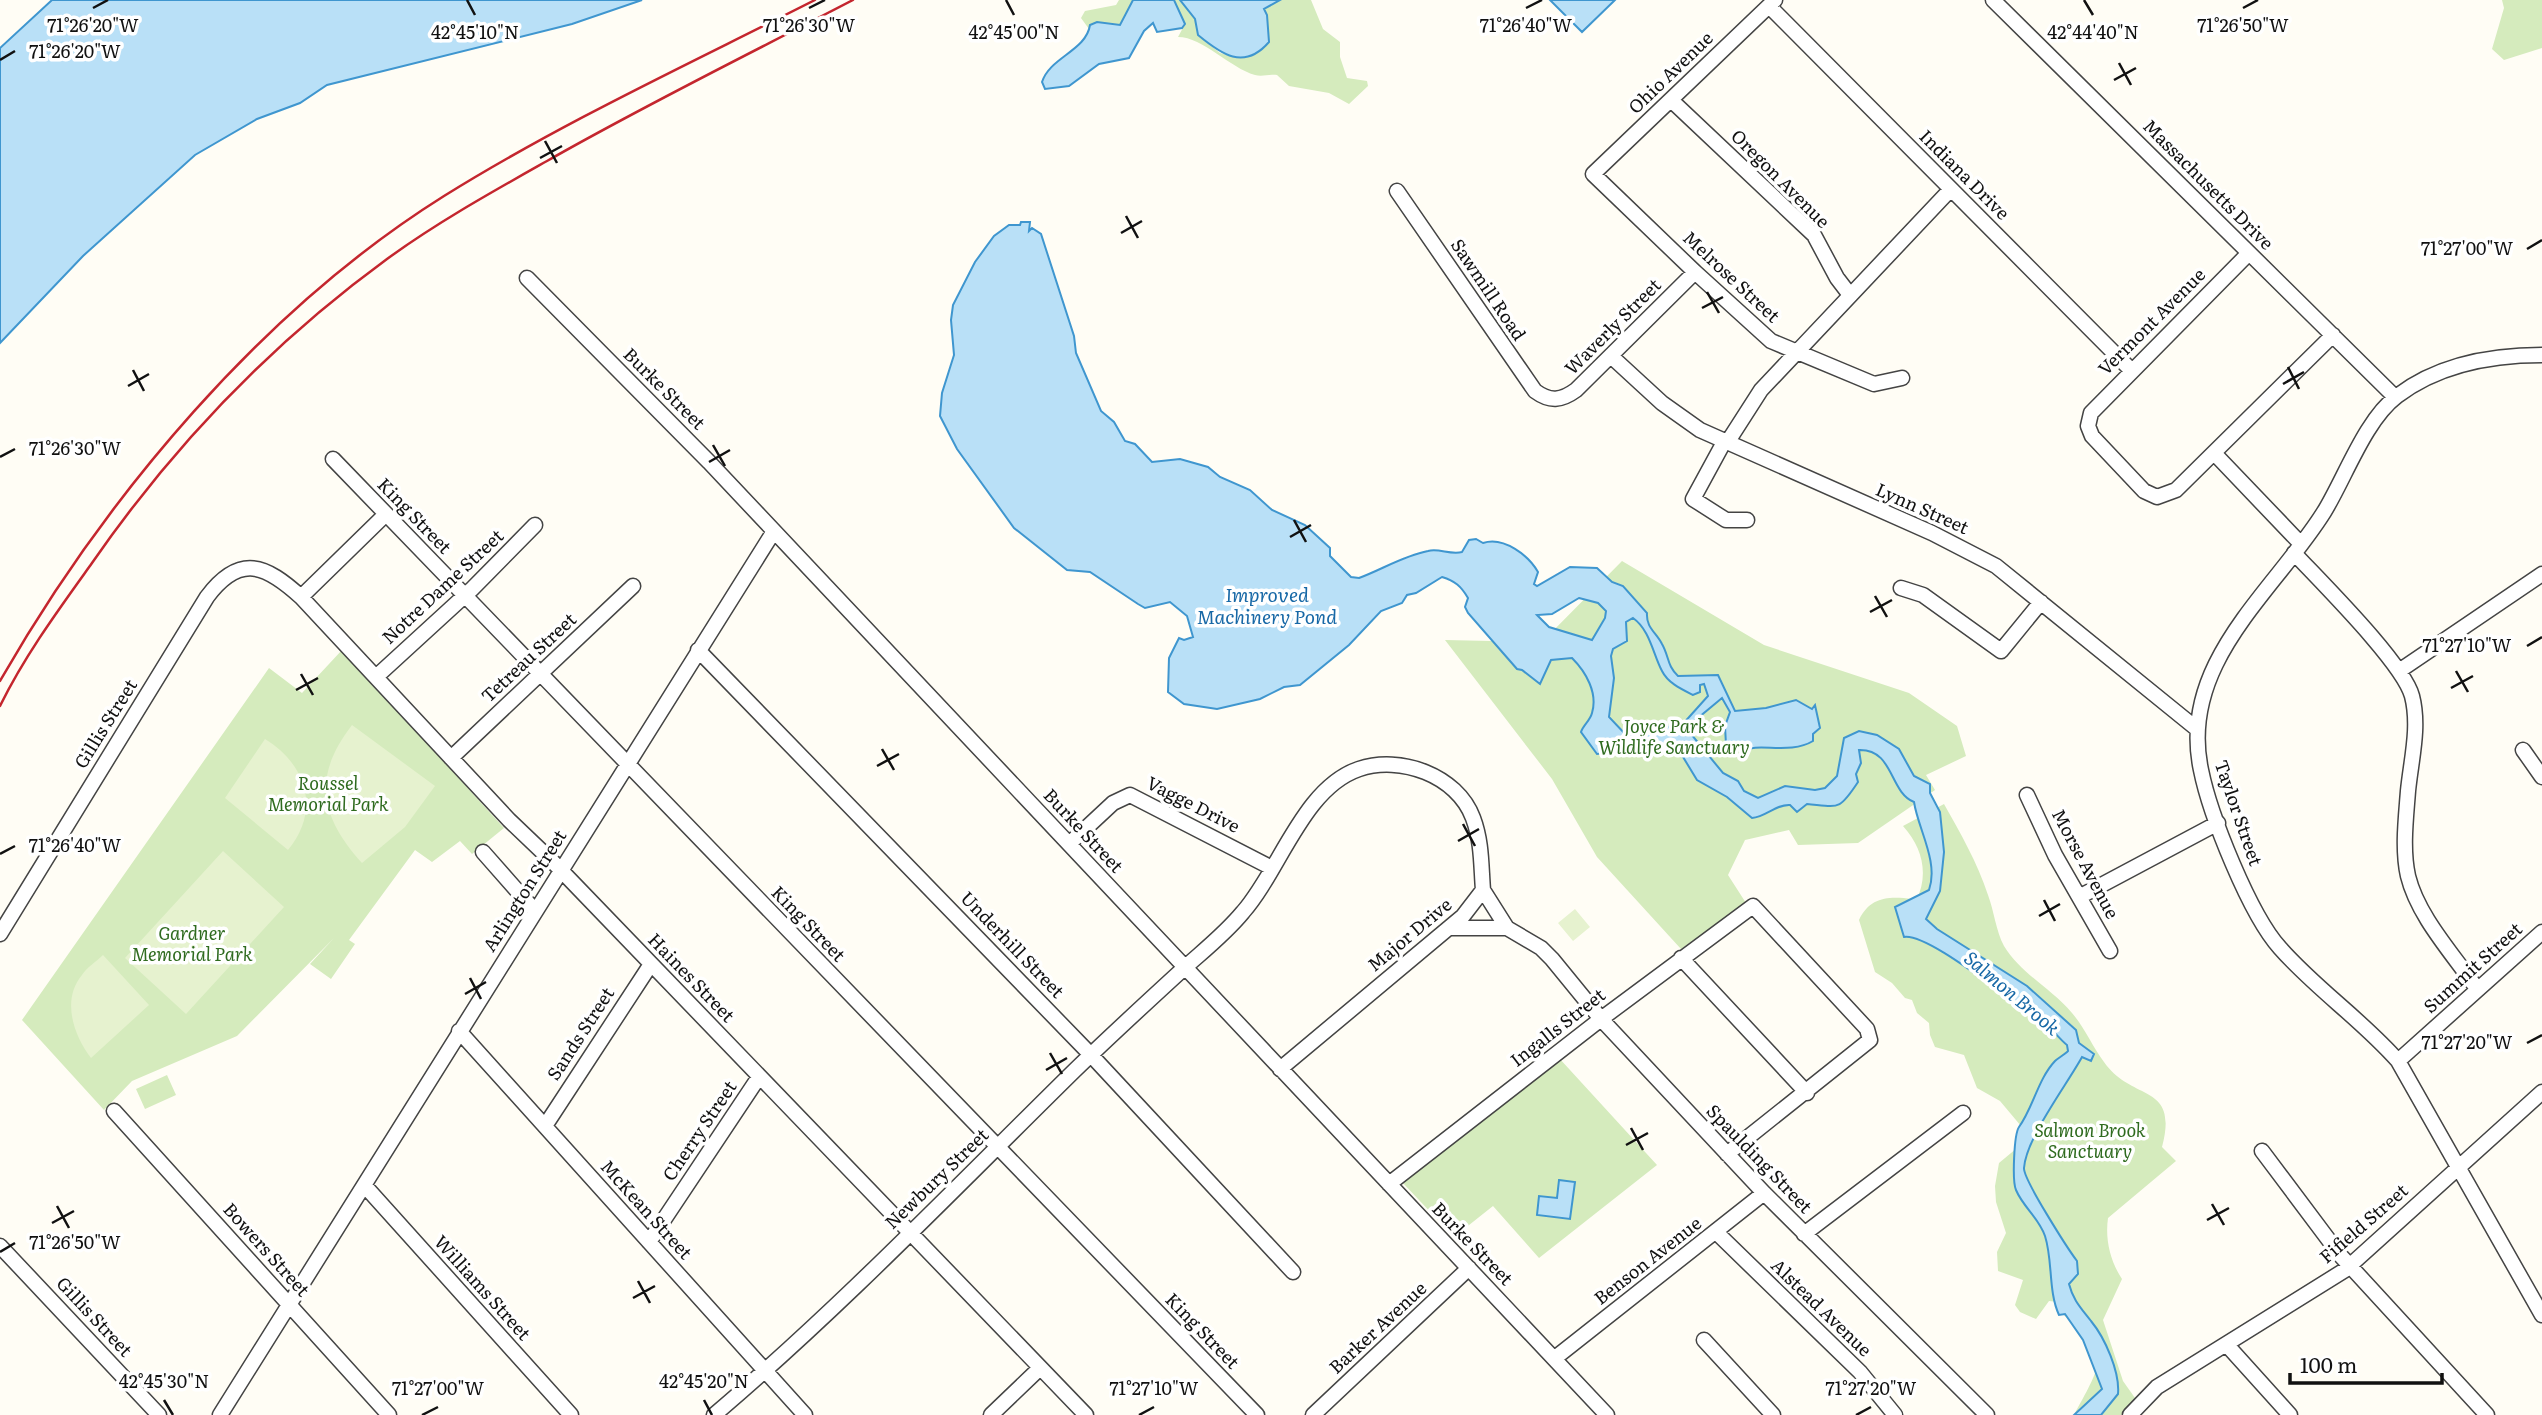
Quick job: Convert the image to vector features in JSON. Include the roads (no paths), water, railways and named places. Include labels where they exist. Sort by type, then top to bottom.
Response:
[{"type":"street","name":"Massachusetts Drive","points":[[1993,0],[2395,397]]},
{"type":"street","name":"Ohio Avenue","points":[[1593,174],[1772,3]]},
{"type":"street","name":"Indiana Drive","points":[[1772,3],[1951,189],[2131,370]]},
{"type":"street","name":"Oregon Avenue","points":[[1671,100],[1814,235],[1837,278],[1850,295]]},
{"type":"street","name":"Melrose Street","points":[[1593,174],[1771,341],[1874,384],[1902,379]]},
{"type":"street","points":[[1747,520],[1726,520],[1693,499],[1725,442],[1761,390],[1951,189]]},
{"type":"street","name":"Sawmill Road","points":[[1397,191],[1535,391],[1554,400]]},
{"type":"street","name":"Vermont Avenue","points":[[2214,453],[2176,490],[2157,497],[2144,491],[2092,436],[2088,422],[2093,408],[2249,253]]},
{"type":"street","name":"Waverly Street","points":[[1554,400],[1566,398],[1576,390],[1695,272]]},
{"type":"street","name":"Burke Street","points":[[527,278],[774,531],[1607,1415]]},
{"type":"street","points":[[2333,335],[2214,453],[2298,548],[2399,671],[2412,695],[2415,731],[2407,817],[2409,877],[2424,910],[2477,989]]},
{"type":"street","name":"Taylor Street","points":[[2542,355],[2502,356],[2467,363],[2445,370],[2395,397],[2373,423],[2334,496],[2298,548],[2255,600],[2222,650],[2204,695],[2197,729],[2201,770],[2218,822],[2253,908],[2269,935],[2292,960],[2368,1028],[2398,1061],[2542,1315]]},
{"type":"street","name":"Lynn Street","points":[[1612,357],[1681,417],[1725,442],[1964,549],[2005,572],[2197,729]]},
{"type":"street","name":"King Street","points":[[332,459],[1256,1415]]},
{"type":"street","points":[[301,597],[386,514]]},
{"type":"street","name":"Notre Dame Street","points":[[377,676],[536,525]]},
{"type":"street","name":"Arlington Street","points":[[220,1415],[774,531]]},
{"type":"street","name":"Gillis Street","points":[[0,934],[207,597],[232,572],[244,568],[268,570]]},
{"type":"street","name":"Haines Street","points":[[268,570],[301,597],[451,758],[1086,1415]]},
{"type":"street","points":[[2399,671],[2542,573]]},
{"type":"street","name":"Tetreau Street","points":[[451,758],[633,586]]},
{"type":"street","points":[[1901,588],[1923,595],[2001,651],[2042,602]]},
{"type":"street","name":"Underhill Street","points":[[698,650],[1091,1055],[1293,1272]]},
{"type":"street","points":[[2523,750],[2542,777]]},
{"type":"street","points":[[1185,967],[1232,925],[1254,898],[1309,812],[1330,786],[1361,768],[1396,764],[1419,770],[1441,780],[1466,804],[1481,846],[1483,890]]},
{"type":"street","name":"Vagge Drive","points":[[1069,844],[1113,803],[1130,795],[1139,797],[1272,868]]},
{"type":"street","name":"Morse Avenue","points":[[2027,795],[2110,951]]},
{"type":"street","points":[[2079,897],[2218,822]]},
{"type":"street","points":[[483,852],[535,911]]},
{"type":"street","name":"Major Drive","points":[[1280,1069],[1449,928],[1471,908],[1483,890]]},
{"type":"street","name":"Spaulding Street","points":[[1483,890],[1507,928],[1541,948],[1601,1019],[1764,1194],[1987,1415]]},
{"type":"street","name":"Ingalls Street","points":[[1389,1184],[1601,1019],[1753,906],[1867,1028],[1870,1040],[1807,1093]]},
{"type":"street","points":[[1449,928],[1507,928]]},
{"type":"street","name":"Summit Street","points":[[2398,1061],[2542,932]]},
{"type":"street","points":[[1681,958],[1807,1093],[1727,1154]]},
{"type":"street","name":"Sands Street","points":[[545,1126],[650,964]]},
{"type":"street","name":"Newbury Street","points":[[714,1415],[765,1371],[1185,967]]},
{"type":"street","name":"McKean Street","points":[[459,1031],[805,1415]]},
{"type":"street","name":"Cherry Street","points":[[649,1242],[760,1077]]},
{"type":"street","name":"Fifield Street","points":[[2130,1415],[2157,1387],[2350,1266],[2457,1166],[2542,1092]]},
{"type":"street","name":"Bowers Street","points":[[114,1111],[389,1415]]},
{"type":"street","points":[[1804,1234],[1963,1113]]},
{"type":"street","points":[[2262,1151],[2350,1266],[2487,1415]]},
{"type":"street","name":"Williams Street","points":[[365,1186],[571,1415]]},
{"type":"street","name":"Benson Avenue","points":[[1555,1358],[1764,1194]]},
{"type":"street","name":"Alstead Avenue","points":[[1716,1232],[1860,1372],[1895,1415]]},
{"type":"street","name":"Gillis Street","points":[[0,1246],[159,1415]]},
{"type":"street","name":"Barker Avenue","points":[[1313,1415],[1469,1268]]},
{"type":"street","points":[[1704,1340],[1773,1415]]},
{"type":"street","points":[[2226,1345],[2290,1415]]},
{"type":"street","points":[[991,1415],[1040,1368]]},
{"type":"water","points":[[52,0],[642,0],[572,24],[327,85],[300,103],[257,119],[195,155],[83,256],[0,343],[0,48]]},
{"type":"water","points":[[1133,0],[1174,0],[1185,24],[1182,28],[1157,32],[1153,23],[1144,31],[1129,58],[1099,64],[1069,86],[1045,89],[1042,82],[1046,73],[1082,41],[1090,25],[1097,22],[1120,25]]},
{"type":"water","points":[[1180,0],[1280,0],[1264,9],[1269,42],[1260,51],[1242,58],[1224,53],[1198,35],[1195,19]]},
{"type":"water","points":[[1550,0],[1615,0],[1582,32]]},
{"type":"water","name":"Improved Machinery Pond","points":[[1021,222],[1030,222],[1029,231],[1032,228],[1041,234],[1074,336],[1076,353],[1101,411],[1114,422],[1125,441],[1135,444],[1152,462],[1180,459],[1208,467],[1220,477],[1250,490],[1272,510],[1305,525],[1330,548],[1330,556],[1351,577],[1359,578],[1419,553],[1436,550],[1462,552],[1469,540],[1476,539],[1483,543],[1499,542],[1522,554],[1538,572],[1534,584],[1537,586],[1570,567],[1597,568],[1612,582],[1623,586],[1647,613],[1650,626],[1678,676],[1718,675],[1735,711],[1766,708],[1796,700],[1812,709],[1815,705],[1820,728],[1813,734],[1813,741],[1794,747],[1744,751],[1741,747],[1726,745],[1725,726],[1730,712],[1722,698],[1686,728],[1723,773],[1738,781],[1744,791],[1758,798],[1785,786],[1815,790],[1825,788],[1837,776],[1844,738],[1859,731],[1877,735],[1899,749],[1914,776],[1930,784],[1930,793],[1940,812],[1944,852],[1940,891],[1926,919],[1937,929],[2027,986],[2076,1030],[2079,1043],[2094,1054],[2091,1061],[2082,1057],[2048,1111],[2026,1156],[2024,1168],[2038,1199],[2077,1261],[2078,1274],[2069,1284],[2071,1290],[2101,1336],[2114,1366],[2118,1394],[2101,1415],[2074,1415],[2102,1389],[2083,1340],[2065,1314],[2059,1315],[2053,1296],[2045,1236],[2019,1196],[2015,1185],[2017,1131],[2044,1076],[2055,1061],[2068,1051],[2067,1045],[2040,1018],[1952,958],[1933,946],[1904,937],[1895,907],[1929,890],[1930,857],[1914,802],[1900,790],[1879,756],[1859,750],[1861,763],[1856,774],[1858,782],[1847,798],[1837,805],[1807,804],[1797,812],[1790,805],[1785,805],[1752,818],[1727,797],[1697,780],[1683,757],[1672,747],[1657,754],[1651,748],[1597,754],[1581,732],[1591,716],[1592,690],[1586,676],[1572,658],[1551,660],[1540,684],[1517,669],[1468,613],[1465,607],[1468,598],[1463,590],[1442,577],[1416,593],[1407,595],[1402,603],[1381,611],[1349,645],[1300,685],[1284,687],[1260,699],[1217,709],[1184,704],[1168,692],[1169,658],[1179,638],[1184,640],[1193,637],[1187,616],[1170,602],[1145,608],[1090,572],[1067,570],[1014,528],[957,449],[940,416],[942,393],[954,355],[951,320],[953,305],[975,262],[994,236],[1009,225],[1020,225]],"holes":[[[1579,598],[1598,603],[1606,611],[1605,618],[1592,640],[1549,627],[1537,615],[1552,614]],[[1633,618],[1643,629],[1668,679],[1693,695],[1700,692],[1700,685],[1704,684],[1708,696],[1682,725],[1641,730],[1627,736],[1609,717],[1614,678],[1611,656],[1613,649],[1627,641],[1626,622]]]},
{"type":"water","points":[[1559,1180],[1575,1182],[1570,1219],[1537,1215],[1539,1196],[1557,1198]]},
{"type":"railway","points":[[0,681],[42,612],[139,476],[251,351],[313,294],[377,242],[489,169],[628,94],[815,0]]},
{"type":"railway","points":[[0,706],[31,650],[156,478],[264,361],[345,291],[426,232],[506,184],[623,119],[853,0]]},
{"type":"park label","name":"Joyce Park & Wildlife Sanctuary","points":[[1674,737]]},
{"type":"park label","name":"Roussel Memorial Park","points":[[328,794]]},
{"type":"park label","name":"Gardner Memorial Park","points":[[192,944]]},
{"type":"park label","name":"Salmon Brook Sanctuary","points":[[2090,1141]]},
{"type":"water label","name":"Salmon Brook","points":[[2012,993]]}]
